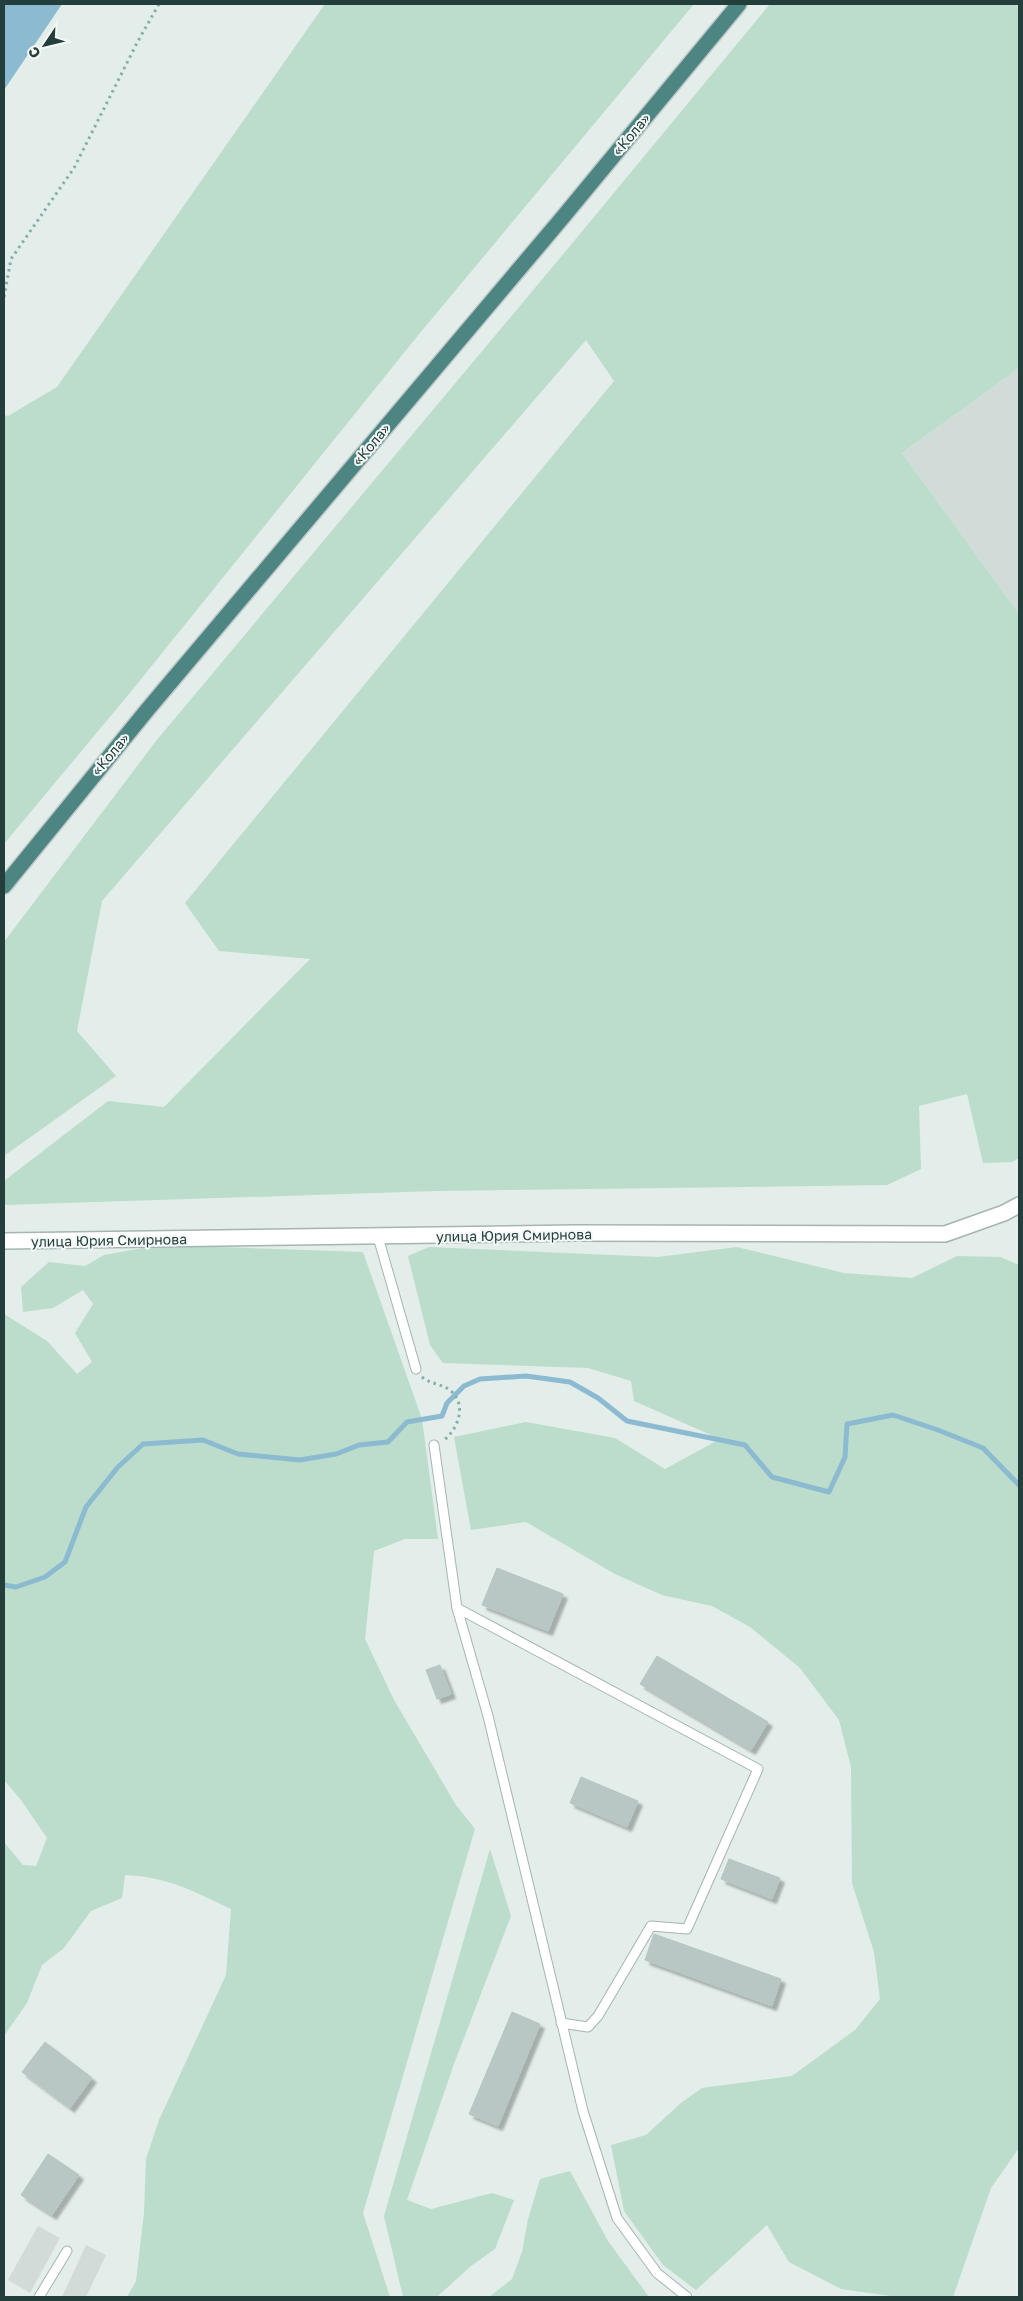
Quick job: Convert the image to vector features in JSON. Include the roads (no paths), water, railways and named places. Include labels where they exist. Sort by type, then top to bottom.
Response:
[{"type":"highway","name":"«Кола»","points":[[4,886],[141,717],[563,217],[739,4]]},
{"type":"street","name":"улица Юрия Смирнова","points":[[4,1241],[575,1233],[945,1234],[1004,1213],[1019,1205]]},
{"type":"lane","points":[[378,1237],[416,1368]]},
{"type":"lane","points":[[434,1445],[457,1608],[488,1716],[583,2111],[617,2218],[657,2274],[687,2297]]},
{"type":"lane","points":[[457,1608],[758,1769],[688,1929],[651,1926],[598,2016],[588,2027],[561,2023]]},
{"type":"lane","points":[[39,2297],[67,2250]]},
{"type":"water","points":[[4,4],[62,4],[4,90]]},
{"type":"waterway","points":[[4,1585],[16,1587],[45,1577],[65,1562],[86,1507],[118,1467],[143,1444],[203,1440],[238,1454],[300,1460],[336,1454],[359,1445],[388,1442],[407,1422],[442,1416],[447,1403],[464,1386],[480,1379],[526,1376],[570,1382],[598,1398],[627,1421],[745,1445],[772,1477],[829,1492],[845,1457],[847,1424],[893,1415],[983,1448],[1019,1485]]}]
